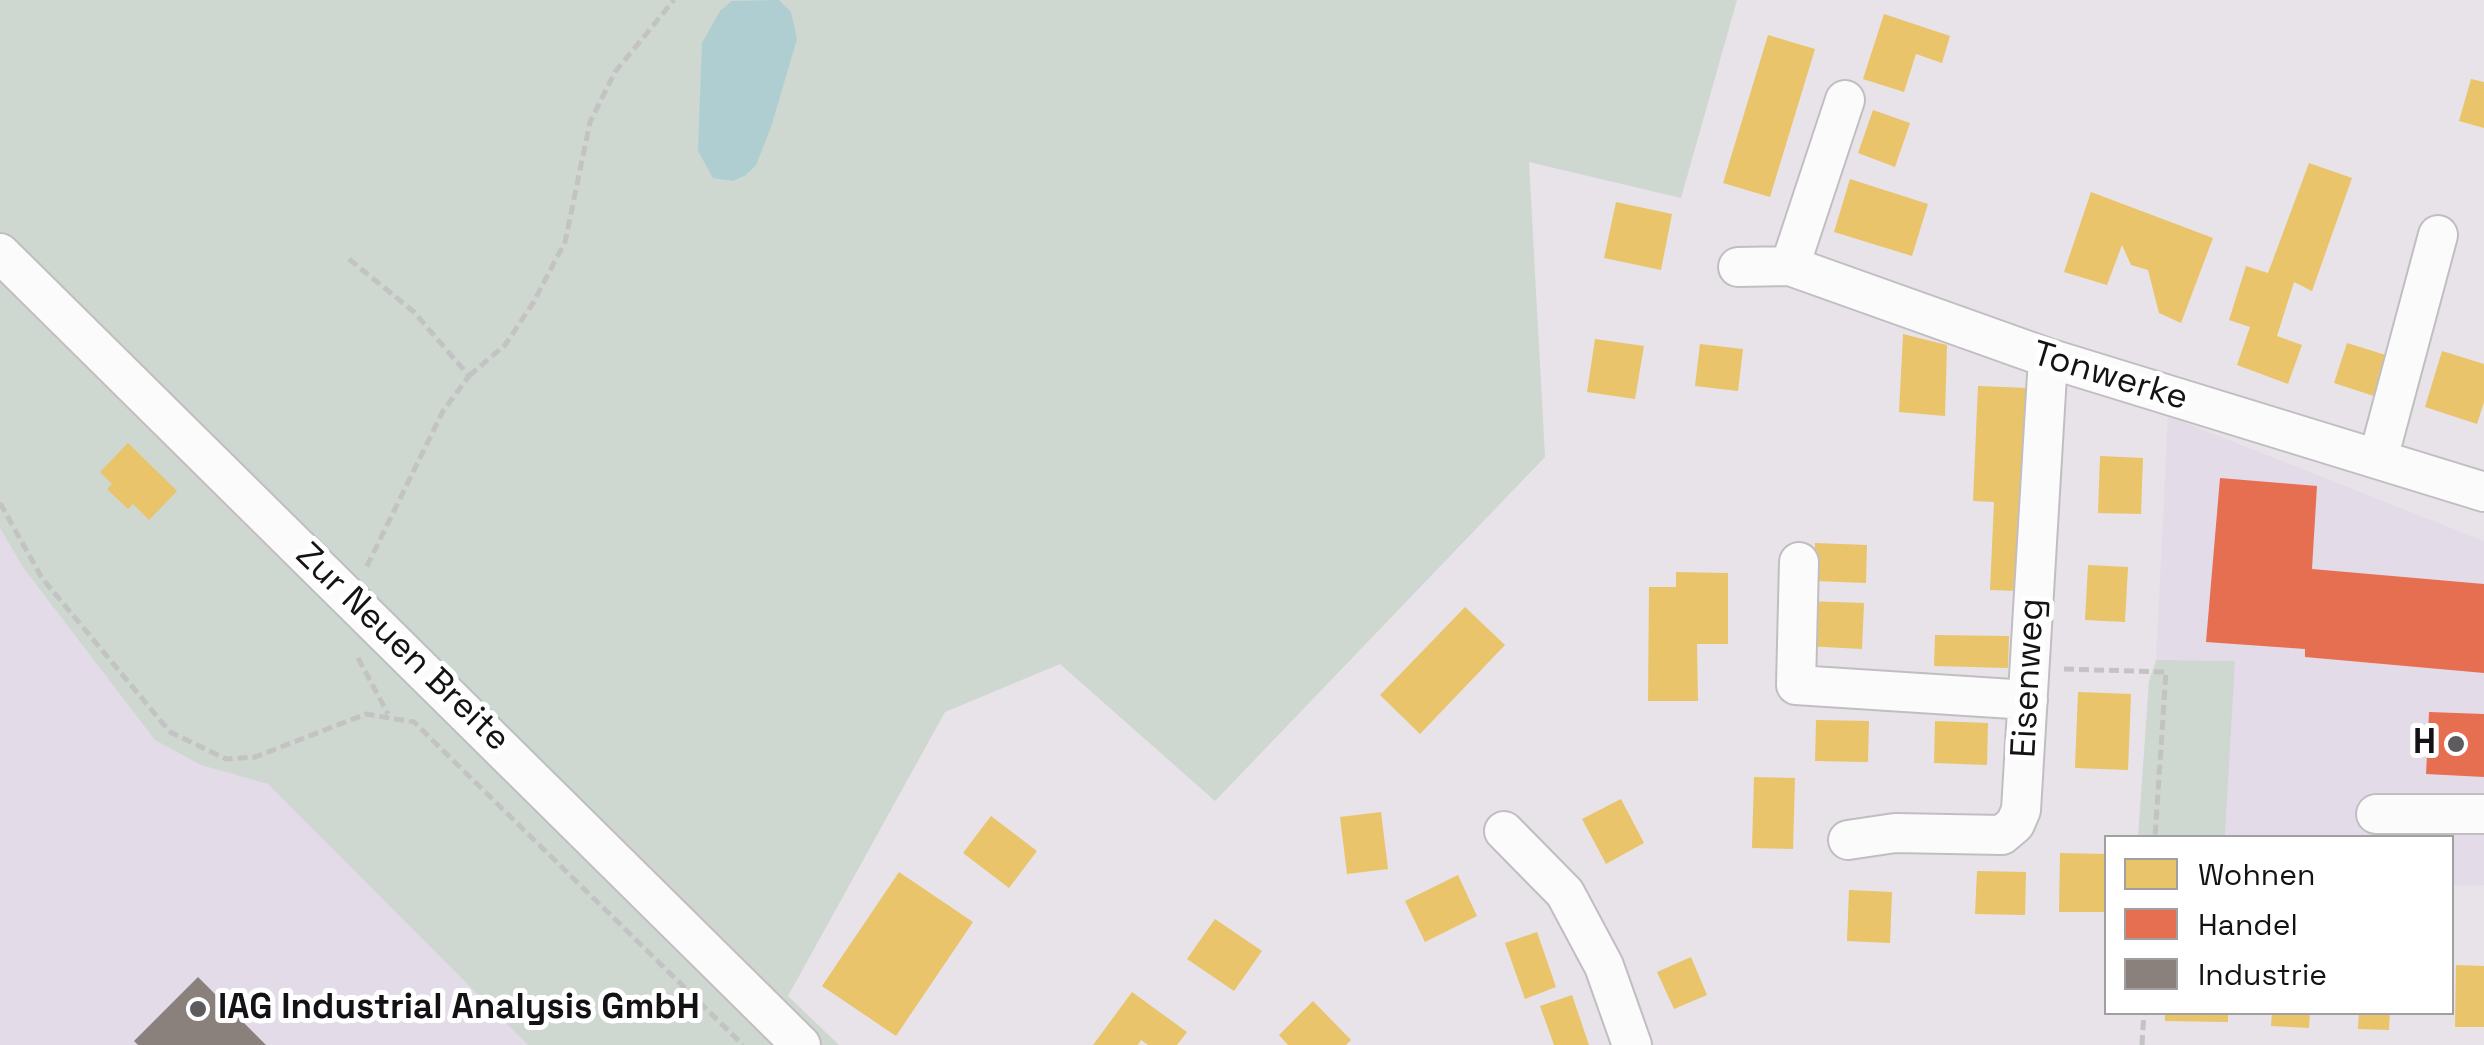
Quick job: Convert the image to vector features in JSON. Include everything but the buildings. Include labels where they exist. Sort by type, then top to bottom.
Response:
[{"type":"street","points":[[1790,266],[1845,100]]},
{"type":"street","points":[[2378,459],[2438,236]]},
{"type":"street","name":"Zur Neuen Breite","points":[[0,253],[801,1045]]},
{"type":"street","name":"Tonwerke","points":[[1738,266],[1790,266],[2048,358],[2484,492]]},
{"type":"street","name":"Eisenweg","points":[[1848,840],[1896,833],[2002,835],[2015,824],[2021,810],[2048,358]]},
{"type":"street","points":[[1799,562],[1796,684],[2029,684]]},
{"type":"street","points":[[2376,814],[2484,814]]},
{"type":"street","points":[[1504,831],[1565,893],[1604,966],[1632,1045]]},
{"type":"path","points":[[351,598],[443,411],[469,376],[505,345],[533,303],[564,242],[590,122],[615,72],[674,0]]},
{"type":"path","points":[[349,259],[414,312],[469,376]]},
{"type":"path","points":[[0,503],[42,578],[170,732],[226,759],[270,752],[366,714],[414,722],[743,1045]]},
{"type":"path","points":[[2029,684],[2166,672],[2155,835]]},
{"type":"path","points":[[2142,1045],[2144,1015]]},
{"type":"shaded area","points":[[0,0],[1737,0],[1681,198],[1529,162],[1545,457],[1215,801],[1060,664],[945,712],[788,996],[839,1045],[528,1045],[268,784],[201,765],[155,740],[22,566],[0,528]]},
{"type":"shaded area","points":[[2168,416],[2484,541],[2484,885],[2454,886],[2454,835],[2225,835],[2235,661],[2156,660]]},
{"type":"shaded area","points":[[0,528],[22,566],[201,765],[268,783],[528,1045],[0,1045]]},
{"type":"shaded area","points":[[2156,660],[2235,661],[2225,835],[2138,835],[2149,681]]},
{"type":"water","points":[[779,0],[791,12],[797,39],[771,127],[756,165],[746,175],[733,181],[713,178],[698,151],[702,43],[720,11],[732,1]]},
{"type":"place","name":"H","points":[[2456,744]]},
{"type":"place","name":"IAG Industrial Analysis GmbH","points":[[198,1009]]}]
